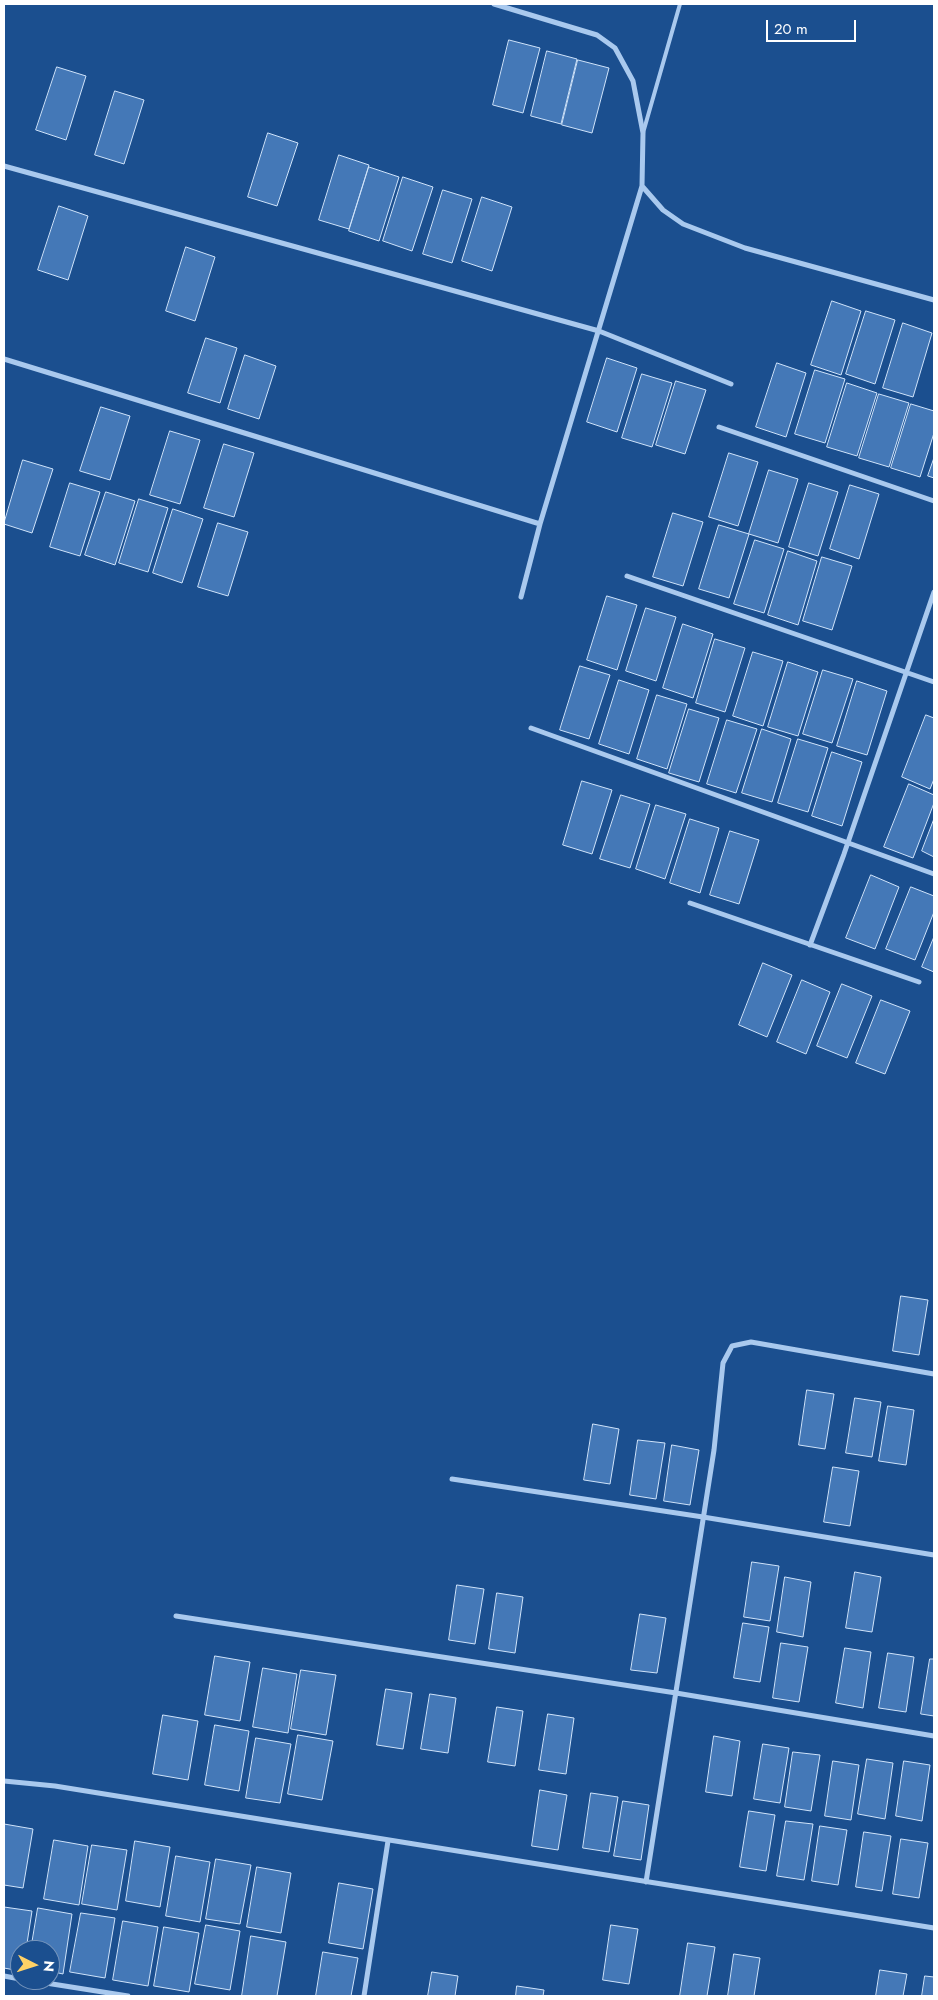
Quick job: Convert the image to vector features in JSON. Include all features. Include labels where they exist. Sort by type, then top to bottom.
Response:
[{"type":"street","points":[[494,4],[597,35],[615,48],[633,81],[644,133],[642,186],[540,524],[521,597]]},
{"type":"street","points":[[4,166],[599,330],[731,384]]},
{"type":"street","points":[[642,186],[663,210],[682,224],[745,248],[934,300]]},
{"type":"street","points":[[4,359],[540,524]]},
{"type":"street","points":[[719,427],[934,501]]},
{"type":"street","points":[[627,576],[934,682]]},
{"type":"street","points":[[810,944],[848,843],[934,592]]},
{"type":"street","points":[[531,728],[934,874]]},
{"type":"street","points":[[690,903],[919,982]]},
{"type":"street","points":[[646,1882],[714,1450],[723,1363],[732,1346],[751,1342],[934,1374]]},
{"type":"street","points":[[452,1478],[934,1555]]},
{"type":"street","points":[[176,1616],[676,1693],[934,1736]]},
{"type":"street","points":[[4,1781],[55,1786],[934,1928]]},
{"type":"street","points":[[364,1996],[388,1841]]},
{"type":"street","points":[[60,1985],[128,1996]]},
{"type":"lane","points":[[644,133],[680,4]]},
{"type":"building","points":[[509,40],[540,48],[523,113],[493,105]]},
{"type":"building","points":[[547,51],[577,59],[561,124],[531,116]]},
{"type":"building","points":[[578,60],[609,68],[592,133],[562,125]]},
{"type":"building","points":[[57,67],[86,76],[66,140],[36,130]]},
{"type":"building","points":[[115,91],[144,100],[124,164],[95,155]]},
{"type":"building","points":[[268,133],[298,143],[277,206],[248,197]]},
{"type":"building","points":[[339,155],[369,165],[349,229],[319,220]]},
{"type":"building","points":[[369,167],[399,177],[379,241],[349,231]]},
{"type":"building","points":[[403,177],[433,187],[412,251],[383,241]]},
{"type":"building","points":[[443,190],[472,199],[452,263],[423,254]]},
{"type":"building","points":[[482,197],[512,207],[492,271],[462,261]]},
{"type":"building","points":[[59,206],[88,216],[68,280],[38,270]]},
{"type":"building","points":[[186,247],[215,257],[195,321],[166,311]]},
{"type":"building","points":[[832,301],[861,311],[841,375],[811,365]]},
{"type":"building","points":[[866,311],[895,320],[875,384],[846,374]]},
{"type":"building","points":[[903,323],[932,333],[913,397],[883,388]]},
{"type":"building","points":[[206,338],[237,348],[220,403],[188,393]]},
{"type":"building","points":[[245,355],[276,366],[259,419],[228,409]]},
{"type":"building","points":[[607,358],[637,368],[617,432],[587,422]]},
{"type":"building","points":[[777,363],[806,373],[786,437],[756,427]]},
{"type":"building","points":[[815,370],[845,379],[825,443],[795,434]]},
{"type":"building","points":[[642,374],[672,383],[652,447],[622,438]]},
{"type":"building","points":[[676,381],[706,390],[685,454],[656,445]]},
{"type":"building","points":[[847,383],[877,393],[857,456],[827,447]]},
{"type":"building","points":[[879,394],[909,403],[889,467],[859,458]]},
{"type":"building","points":[[911,404],[934,411],[934,433],[920,477],[891,468]]},
{"type":"building","points":[[101,407],[130,416],[110,480],[80,471]]},
{"type":"building","points":[[170,431],[200,440],[180,504],[150,495]]},
{"type":"building","points":[[224,444],[254,453],[234,517],[204,508]]},
{"type":"building","points":[[729,453],[758,462],[738,526],[709,517]]},
{"type":"building","points":[[934,458],[934,478],[928,476]]},
{"type":"building","points":[[23,460],[53,469],[32,533],[4,524]]},
{"type":"building","points":[[769,470],[798,479],[778,543],[749,534]]},
{"type":"building","points":[[70,483],[100,492],[80,556],[50,547]]},
{"type":"building","points":[[809,483],[838,492],[818,556],[789,547]]},
{"type":"building","points":[[850,485],[879,494],[859,559],[830,549]]},
{"type":"building","points":[[106,492],[135,501],[115,565],[85,555]]},
{"type":"building","points":[[139,499],[168,508],[148,572],[119,563]]},
{"type":"building","points":[[173,509],[203,519],[182,583],[153,573]]},
{"type":"building","points":[[673,513],[703,522],[683,586],[653,577]]},
{"type":"building","points":[[218,523],[248,532],[228,596],[198,587]]},
{"type":"building","points":[[719,525],[749,534],[729,598],[699,589]]},
{"type":"building","points":[[755,540],[784,549],[764,613],[734,604]]},
{"type":"building","points":[[788,551],[817,561],[798,625],[768,615]]},
{"type":"building","points":[[822,557],[852,566],[832,630],[803,621]]},
{"type":"building","points":[[607,596],[637,605],[617,670],[587,660]]},
{"type":"building","points":[[646,608],[676,617],[656,681],[626,671]]},
{"type":"building","points":[[683,624],[713,634],[693,698],[663,688]]},
{"type":"building","points":[[715,639],[745,648],[725,712],[696,703]]},
{"type":"building","points":[[753,652],[783,661],[763,726],[733,716]]},
{"type":"building","points":[[788,662],[818,672],[798,736],[768,727]]},
{"type":"building","points":[[580,666],[610,675],[589,739],[560,730]]},
{"type":"building","points":[[823,670],[853,679],[832,743],[803,734]]},
{"type":"building","points":[[619,680],[649,690],[629,754],[599,744]]},
{"type":"building","points":[[857,681],[887,691],[867,755],[837,746]]},
{"type":"building","points":[[657,695],[687,704],[667,769],[637,759]]},
{"type":"building","points":[[689,709],[719,718],[699,782],[669,773]]},
{"type":"building","points":[[926,715],[934,718],[934,779],[930,789],[902,777]]},
{"type":"building","points":[[727,720],[757,729],[736,793],[707,784]]},
{"type":"building","points":[[762,729],[791,739],[772,802],[742,793]]},
{"type":"building","points":[[798,739],[828,748],[808,812],[778,803]]},
{"type":"building","points":[[832,752],[862,762],[842,826],[812,816]]},
{"type":"building","points":[[582,781],[612,790],[592,854],[563,845]]},
{"type":"building","points":[[909,784],[934,795],[934,803],[913,858],[884,847]]},
{"type":"building","points":[[621,795],[650,804],[630,868],[600,859]]},
{"type":"building","points":[[656,805],[686,814],[665,879],[636,869]]},
{"type":"building","points":[[690,819],[719,828],[700,893],[670,883]]},
{"type":"building","points":[[934,819],[934,857],[922,851]]},
{"type":"building","points":[[730,831],[759,840],[739,904],[710,895]]},
{"type":"building","points":[[871,875],[899,887],[875,949],[846,938]]},
{"type":"building","points":[[911,887],[934,896],[934,912],[915,960],[886,949]]},
{"type":"building","points":[[934,937],[934,972],[922,967]]},
{"type":"building","points":[[763,963],[792,975],[767,1037],[739,1025]]},
{"type":"building","points":[[802,980],[830,992],[806,1054],[777,1042]]},
{"type":"building","points":[[842,984],[872,996],[847,1058],[817,1046]]},
{"type":"building","points":[[881,1000],[910,1011],[885,1074],[856,1063]]},
{"type":"building","points":[[901,1296],[928,1300],[919,1355],[893,1351]]},
{"type":"building","points":[[807,1390],[834,1394],[825,1449],[799,1445]]},
{"type":"building","points":[[855,1398],[881,1402],[872,1457],[846,1453]]},
{"type":"building","points":[[888,1406],[914,1410],[906,1465],[879,1461]]},
{"type":"building","points":[[593,1424],[619,1429],[610,1484],[584,1480]]},
{"type":"building","points":[[638,1440],[665,1443],[656,1499],[630,1495]]},
{"type":"building","points":[[672,1445],[699,1450],[690,1505],[664,1501]]},
{"type":"building","points":[[833,1467],[859,1471],[850,1526],[824,1522]]},
{"type":"building","points":[[752,1562],[779,1566],[770,1621],[744,1617]]},
{"type":"building","points":[[855,1572],[881,1577],[872,1632],[846,1628]]},
{"type":"building","points":[[785,1577],[811,1582],[803,1637],[777,1632]]},
{"type":"building","points":[[457,1585],[484,1589],[475,1644],[449,1640]]},
{"type":"building","points":[[497,1593],[523,1597],[515,1653],[489,1649]]},
{"type":"building","points":[[640,1614],[666,1618],[657,1673],[631,1670]]},
{"type":"building","points":[[743,1623],[769,1627],[760,1682],[734,1678]]},
{"type":"building","points":[[781,1643],[808,1647],[799,1702],[773,1698]]},
{"type":"building","points":[[845,1648],[871,1652],[863,1708],[836,1703]]},
{"type":"building","points":[[888,1653],[914,1657],[906,1712],[879,1708]]},
{"type":"building","points":[[215,1656],[250,1662],[240,1721],[205,1715]]},
{"type":"building","points":[[930,1659],[934,1659],[934,1716],[921,1714]]},
{"type":"building","points":[[263,1668],[297,1674],[288,1733],[253,1727]]},
{"type":"building","points":[[301,1670],[336,1675],[326,1735],[291,1729]]},
{"type":"building","points":[[386,1689],[412,1693],[403,1749],[377,1745]]},
{"type":"building","points":[[430,1694],[456,1698],[448,1753],[421,1749]]},
{"type":"building","points":[[497,1707],[523,1711],[515,1766],[488,1762]]},
{"type":"building","points":[[548,1714],[574,1718],[566,1774],[539,1770]]},
{"type":"building","points":[[163,1715],[198,1721],[188,1780],[153,1774]]},
{"type":"building","points":[[215,1725],[249,1731],[239,1791],[205,1785]]},
{"type":"building","points":[[298,1735],[333,1741],[322,1800],[288,1794]]},
{"type":"building","points":[[714,1736],[740,1741],[732,1796],[706,1792]]},
{"type":"building","points":[[256,1738],[291,1744],[280,1803],[246,1798]]},
{"type":"building","points":[[763,1744],[789,1748],[780,1803],[754,1799]]},
{"type":"building","points":[[793,1752],[820,1755],[811,1811],[785,1807]]},
{"type":"building","points":[[867,1759],[893,1763],[885,1819],[858,1814]]},
{"type":"building","points":[[833,1761],[859,1765],[851,1820],[825,1816]]},
{"type":"building","points":[[904,1761],[930,1765],[922,1821],[896,1816]]},
{"type":"building","points":[[540,1790],[567,1795],[558,1850],[532,1846]]},
{"type":"building","points":[[591,1793],[618,1797],[609,1852],[583,1848]]},
{"type":"building","points":[[623,1801],[649,1805],[641,1860],[614,1856]]},
{"type":"building","points":[[749,1811],[775,1815],[766,1871],[740,1867]]},
{"type":"building","points":[[786,1821],[813,1824],[804,1880],[777,1876]]},
{"type":"building","points":[[4,1824],[33,1829],[23,1888],[4,1885]]},
{"type":"building","points":[[820,1826],[847,1830],[838,1885],[812,1881]]},
{"type":"building","points":[[864,1832],[891,1836],[882,1891],[856,1887]]},
{"type":"building","points":[[901,1839],[928,1843],[919,1898],[893,1894]]},
{"type":"building","points":[[54,1840],[88,1846],[79,1905],[44,1899]]},
{"type":"building","points":[[135,1841],[170,1847],[160,1907],[126,1901]]},
{"type":"building","points":[[92,1845],[127,1850],[117,1910],[82,1904]]},
{"type":"building","points":[[176,1856],[210,1862],[200,1922],[166,1916]]},
{"type":"building","points":[[216,1859],[251,1865],[240,1924],[206,1919]]},
{"type":"building","points":[[257,1867],[291,1873],[281,1933],[247,1927]]},
{"type":"building","points":[[339,1883],[373,1889],[363,1949],[329,1943]]},
{"type":"building","points":[[4,1907],[32,1911],[28,1940],[10,1940],[10,1969],[4,1968]]},
{"type":"building","points":[[38,1908],[72,1914],[63,1974],[60,1973],[60,1940],[33,1940]]},
{"type":"building","points":[[81,1913],[115,1918],[105,1978],[70,1972]]},
{"type":"building","points":[[123,1921],[158,1927],[148,1986],[113,1980]]},
{"type":"building","points":[[206,1925],[240,1931],[230,1990],[195,1984]]},
{"type":"building","points":[[611,1925],[638,1929],[629,1984],[603,1980]]},
{"type":"building","points":[[164,1927],[199,1933],[189,1992],[154,1986]]},
{"type":"building","points":[[251,1936],[286,1942],[277,1996],[242,1996]]},
{"type":"building","points":[[688,1943],[715,1947],[707,1996],[680,1996]]},
{"type":"building","points":[[323,1952],[358,1958],[351,1996],[316,1996]]},
{"type":"building","points":[[734,1954],[760,1958],[754,1996],[728,1996]]},
{"type":"building","points":[[880,1970],[907,1974],[903,1996],[876,1996]]},
{"type":"building","points":[[432,1972],[458,1976],[455,1996],[428,1996]]},
{"type":"building","points":[[925,1976],[934,1977],[934,1996],[922,1996]]},
{"type":"building","points":[[517,1986],[544,1990],[543,1996],[516,1996]]}]
